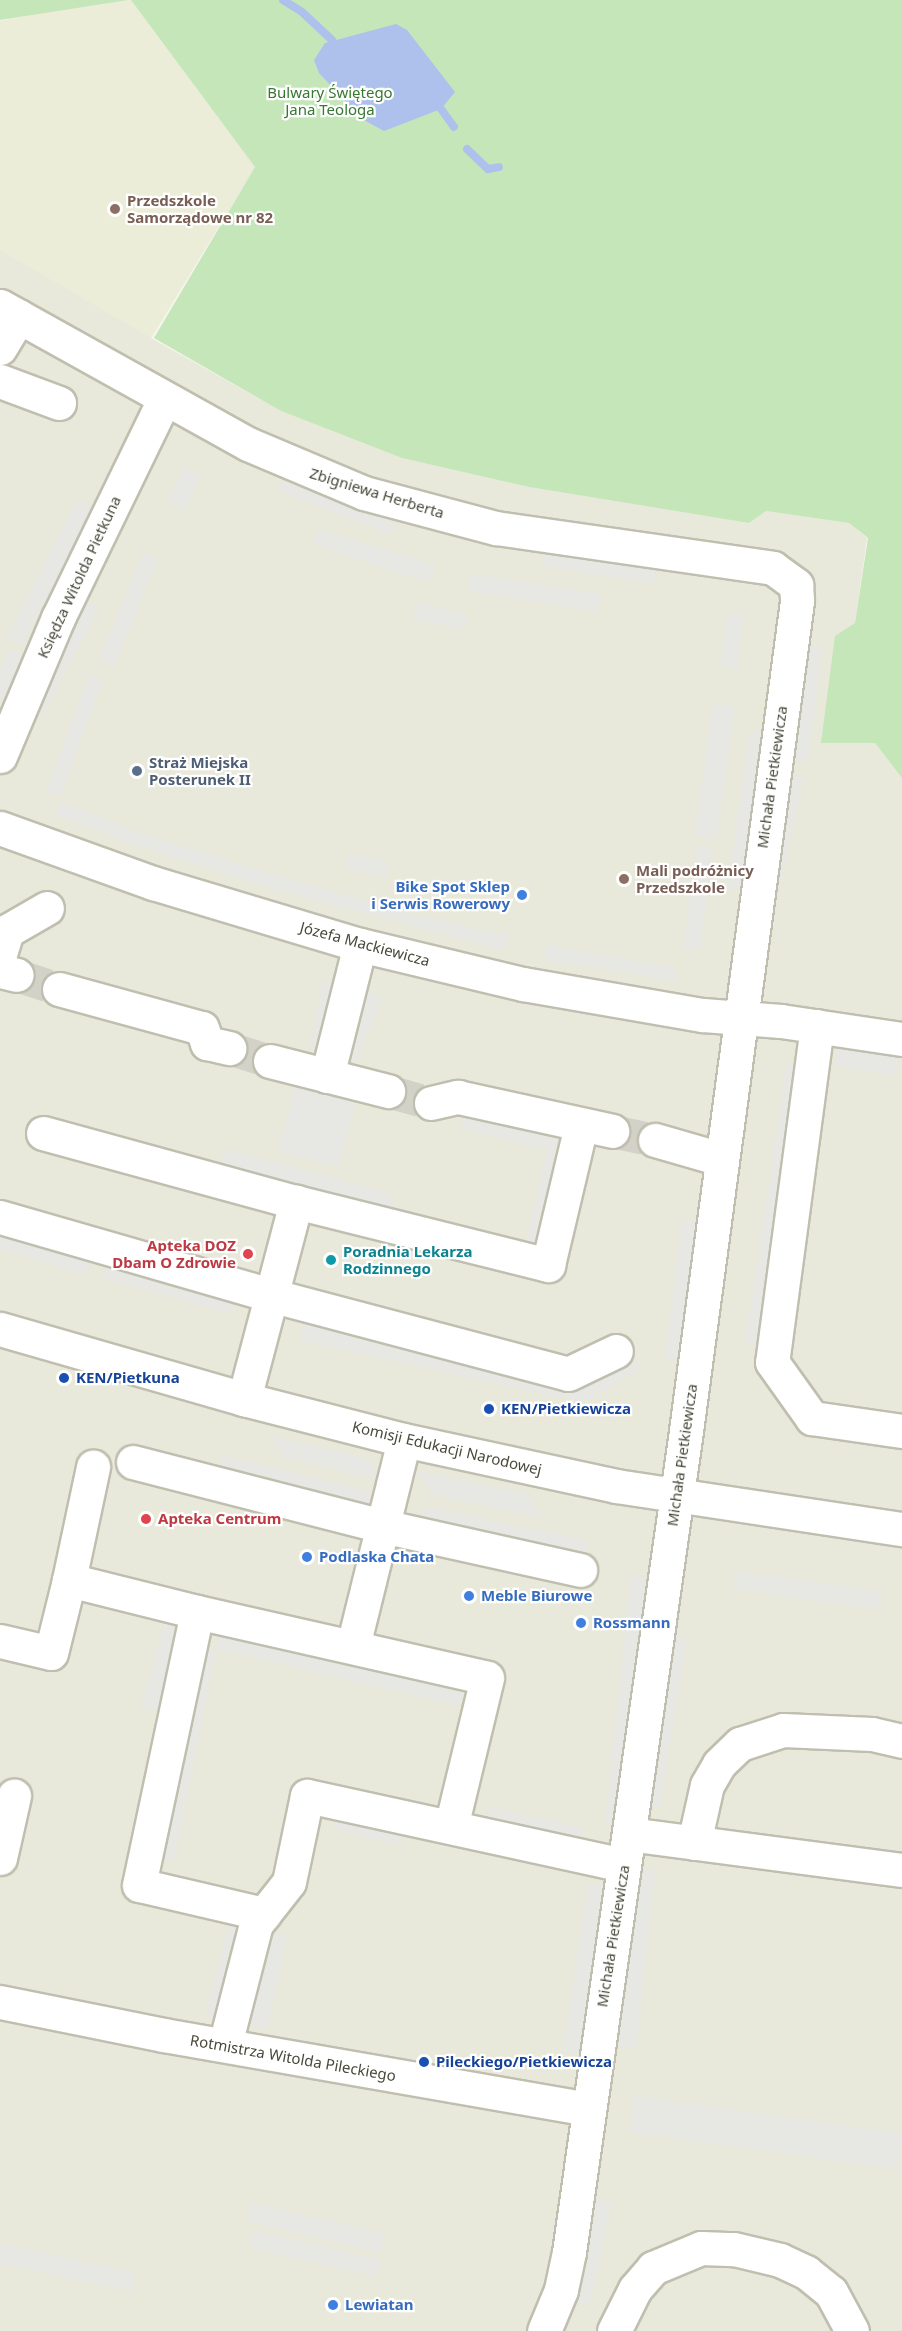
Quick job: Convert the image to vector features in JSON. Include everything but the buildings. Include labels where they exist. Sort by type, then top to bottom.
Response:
[{"type":"street","points":[[0,348],[10,311]]},
{"type":"street","name":"Zbigniewa Herberta","points":[[10,311],[164,400],[294,467],[411,507],[496,528],[773,568],[790,576]]},
{"type":"street","points":[[0,381],[59,403]]},
{"type":"street","name":"Księdza Witolda Pietkuna","points":[[0,756],[58,618],[164,400]]},
{"type":"street","name":"Michała Pietkiewicza","points":[[552,2328],[569,2252],[587,2109],[677,1495],[797,601],[796,585],[790,576]]},
{"type":"street","name":"Józefa Mackiewicza","points":[[0,828],[153,883],[360,945],[523,984],[740,1019],[817,1026],[902,1039]]},
{"type":"street","points":[[6,967],[7,932],[47,908]]},
{"type":"street","points":[[327,1076],[360,945]]},
{"type":"street","points":[[58,989],[202,1028],[207,1043],[229,1048]]},
{"type":"street","points":[[817,1026],[772,1362],[812,1418],[902,1431]]},
{"type":"street","points":[[270,1061],[388,1091]]},
{"type":"street","points":[[43,1133],[296,1202],[548,1265],[596,1128],[458,1097],[431,1103]]},
{"type":"street","points":[[655,1140],[721,1159]]},
{"type":"street","points":[[244,1400],[296,1202]]},
{"type":"street","points":[[0,1217],[270,1295],[568,1374],[616,1351]]},
{"type":"street","name":"Komisji Edukacji Narodowej","points":[[0,1329],[244,1400],[404,1440],[677,1495],[902,1529]]},
{"type":"street","points":[[352,1646],[404,1440]]},
{"type":"street","points":[[133,1462],[382,1526],[580,1570]]},
{"type":"street","points":[[0,1641],[51,1653],[93,1467]]},
{"type":"street","points":[[69,1580],[197,1612],[487,1678],[451,1827]]},
{"type":"street","points":[[197,1612],[139,1885],[264,1914]]},
{"type":"street","points":[[694,1843],[707,1785],[719,1764],[740,1744],[783,1730],[872,1734],[902,1741]]},
{"type":"street","points":[[0,1858],[14,1796]]},
{"type":"street","points":[[229,2029],[256,1924],[289,1882],[307,1796],[451,1827],[626,1850],[694,1843],[902,1870]]},
{"type":"street","name":"Rotmistrza Witolda Pileckiego","points":[[0,2002],[186,2039],[587,2109]]},
{"type":"street","points":[[614,2331],[635,2289],[653,2268],[701,2248],[734,2249],[780,2260],[806,2272],[831,2292],[852,2331]]},
{"type":"shaded area","points":[[115,0],[131,0],[255,167],[151,338],[281,411],[402,458],[529,487],[749,523],[766,511],[849,523],[867,538],[855,623],[822,743],[875,743],[902,778],[902,2331],[0,2331],[0,21]]},
{"type":"shaded area","name":"Przedszkole Samorządowe nr 82","points":[[115,0],[131,0],[254,167],[151,338],[0,250],[0,21]]},
{"type":"shaded area","points":[[184,467],[201,475],[184,511],[167,503]]},
{"type":"shaded area","points":[[284,475],[398,519],[392,535],[278,491]]},
{"type":"shaded area","points":[[77,499],[93,507],[22,646],[6,638]]},
{"type":"shaded area","points":[[318,529],[435,565],[431,581],[391,571],[312,543]]},
{"type":"shaded area","points":[[545,549],[657,567],[654,583],[542,566]]},
{"type":"shaded area","points":[[143,552],[158,558],[114,666],[100,660]]},
{"type":"shaded area","points":[[470,574],[601,595],[599,612],[467,591]]},
{"type":"shaded area","points":[[83,598],[100,607],[40,720],[23,711]]},
{"type":"shaded area","points":[[416,603],[468,615],[464,631],[412,619]]},
{"type":"shaded area","points":[[727,613],[744,615],[737,669],[720,667]]},
{"type":"shaded area","points":[[810,643],[822,646],[808,763],[792,761]]},
{"type":"shaded area","points":[[9,648],[26,657],[5,703],[0,701],[0,672]]},
{"type":"shaded area","points":[[89,674],[103,679],[61,796],[47,791]]},
{"type":"shaded area","points":[[713,704],[735,707],[716,840],[694,837]]},
{"type":"shaded area","points":[[750,731],[765,733],[743,891],[728,888]]},
{"type":"shaded area","points":[[790,773],[804,776],[778,896],[764,893]]},
{"type":"shaded area","points":[[61,802],[143,834],[281,877],[423,917],[509,935],[505,950],[277,890],[137,845],[55,814]]},
{"type":"shaded area","points":[[696,845],[713,847],[700,950],[683,948]]},
{"type":"shaded area","points":[[350,852],[389,862],[385,877],[346,868]]},
{"type":"shaded area","points":[[546,945],[676,968],[675,980],[545,960]]},
{"type":"shaded area","points":[[323,981],[344,985],[331,1051],[310,1047]]},
{"type":"shaded area","points":[[365,990],[383,998],[354,1063],[336,1055]]},
{"type":"shaded area","points":[[840,1029],[902,1039],[896,1075],[834,1066]]},
{"type":"shaded area","points":[[787,1063],[811,1066],[774,1350],[745,1344]]},
{"type":"shaded area","points":[[297,1082],[357,1098],[338,1168],[278,1152]]},
{"type":"shaded area","points":[[466,1108],[569,1133],[542,1247],[525,1243],[547,1150],[461,1129]]},
{"type":"shaded area","points":[[225,1148],[390,1194],[397,1216],[218,1168]]},
{"type":"shaded area","points":[[682,1219],[713,1223],[695,1364],[665,1360]]},
{"type":"shaded area","points":[[0,1228],[93,1256],[87,1275],[0,1249]]},
{"type":"shaded area","points":[[107,1259],[236,1296],[231,1314],[102,1277]]},
{"type":"shaded area","points":[[305,1320],[574,1381],[630,1348],[641,1368],[585,1403],[300,1340]]},
{"type":"shaded area","points":[[269,1435],[370,1460],[378,1479],[284,1456]]},
{"type":"shaded area","points":[[222,1455],[371,1492],[367,1509],[218,1471]]},
{"type":"shaded area","points":[[418,1471],[527,1494],[543,1518],[431,1494]]},
{"type":"shaded area","points":[[423,1506],[588,1541],[585,1559],[419,1524]]},
{"type":"shaded area","points":[[735,1571],[883,1592],[880,1610],[732,1589]]},
{"type":"shaded area","points":[[631,1575],[650,1577],[624,1827],[605,1825]]},
{"type":"shaded area","points":[[165,1617],[184,1622],[160,1712],[141,1707]]},
{"type":"shaded area","points":[[221,1629],[465,1686],[460,1706],[216,1649]]},
{"type":"shaded area","points":[[669,1635],[687,1638],[660,1808],[642,1805]]},
{"type":"shaded area","points":[[199,1646],[216,1649],[174,1861],[156,1857]]},
{"type":"shaded area","points":[[491,1808],[583,1828],[579,1846],[487,1827]]},
{"type":"shaded area","points":[[338,1813],[405,1830],[401,1846],[334,1829]]},
{"type":"shaded area","points":[[637,1868],[655,1870],[636,2049],[618,2047]]},
{"type":"shaded area","points":[[589,1883],[608,1886],[581,2055],[562,2052]]},
{"type":"shaded area","points":[[229,1922],[245,1926],[221,2020],[206,2016]]},
{"type":"shaded area","points":[[271,1932],[288,1936],[266,2029],[249,2026]]},
{"type":"shaded area","points":[[634,2096],[902,2134],[897,2169],[629,2132]]},
{"type":"shaded area","points":[[595,2199],[612,2202],[589,2306],[572,2302],[583,2271]]},
{"type":"shaded area","points":[[251,2203],[384,2234],[380,2252],[247,2222]]},
{"type":"shaded area","points":[[254,2231],[381,2260],[377,2277],[250,2248]]},
{"type":"shaded area","points":[[0,2244],[135,2273],[131,2291],[0,2263]]},
{"type":"green space","points":[[0,0],[128,0],[0,20]]},
{"type":"green space","name":"Bulwary Świętego Jana Teologa","points":[[131,0],[902,0],[902,778],[875,743],[821,743],[835,636],[855,623],[868,538],[849,523],[766,511],[749,523],[529,487],[402,458],[281,411],[154,338],[255,167]]},
{"type":"water","points":[[396,24],[407,30],[455,92],[441,109],[384,131],[362,119],[319,73],[314,60],[325,43]]},
{"type":"waterway","points":[[283,0],[302,12],[332,40]]},
{"type":"waterway","points":[[441,109],[454,127]]},
{"type":"waterway","points":[[467,149],[488,169],[499,167]]},
{"type":"tunnel","points":[[17,975],[59,989]]},
{"type":"tunnel","points":[[229,1048],[270,1061]]},
{"type":"tunnel","points":[[388,1091],[431,1103]]},
{"type":"tunnel","points":[[612,1131],[655,1140]]},
{"type":"place","name":"Przedszkole Samorządowe nr 82","points":[[115,209]]},
{"type":"place","name":"Straż Miejska Posterunek II","points":[[137,771]]},
{"type":"place","name":"Mali podróżnicy Przedszkole","points":[[624,879]]},
{"type":"place","name":"Bike Spot Sklep i Serwis Rowerowy","points":[[522,895]]},
{"type":"place","name":"Apteka DOZ Dbam O Zdrowie","points":[[248,1254]]},
{"type":"place","name":"Poradnia Lekarza Rodzinnego","points":[[331,1260]]},
{"type":"place","name":"KEN/Pietkuna","points":[[64,1378]]},
{"type":"place","name":"KEN/Pietkiewicza","points":[[489,1409]]},
{"type":"place","name":"Apteka Centrum","points":[[146,1519]]},
{"type":"place","name":"Podlaska Chata","points":[[307,1557]]},
{"type":"place","name":"Meble Biurowe","points":[[469,1596]]},
{"type":"place","name":"Rossmann","points":[[581,1623]]},
{"type":"place","name":"Pileckiego/Pietkiewicza","points":[[424,2062]]},
{"type":"place","name":"Lewiatan","points":[[333,2305]]}]
